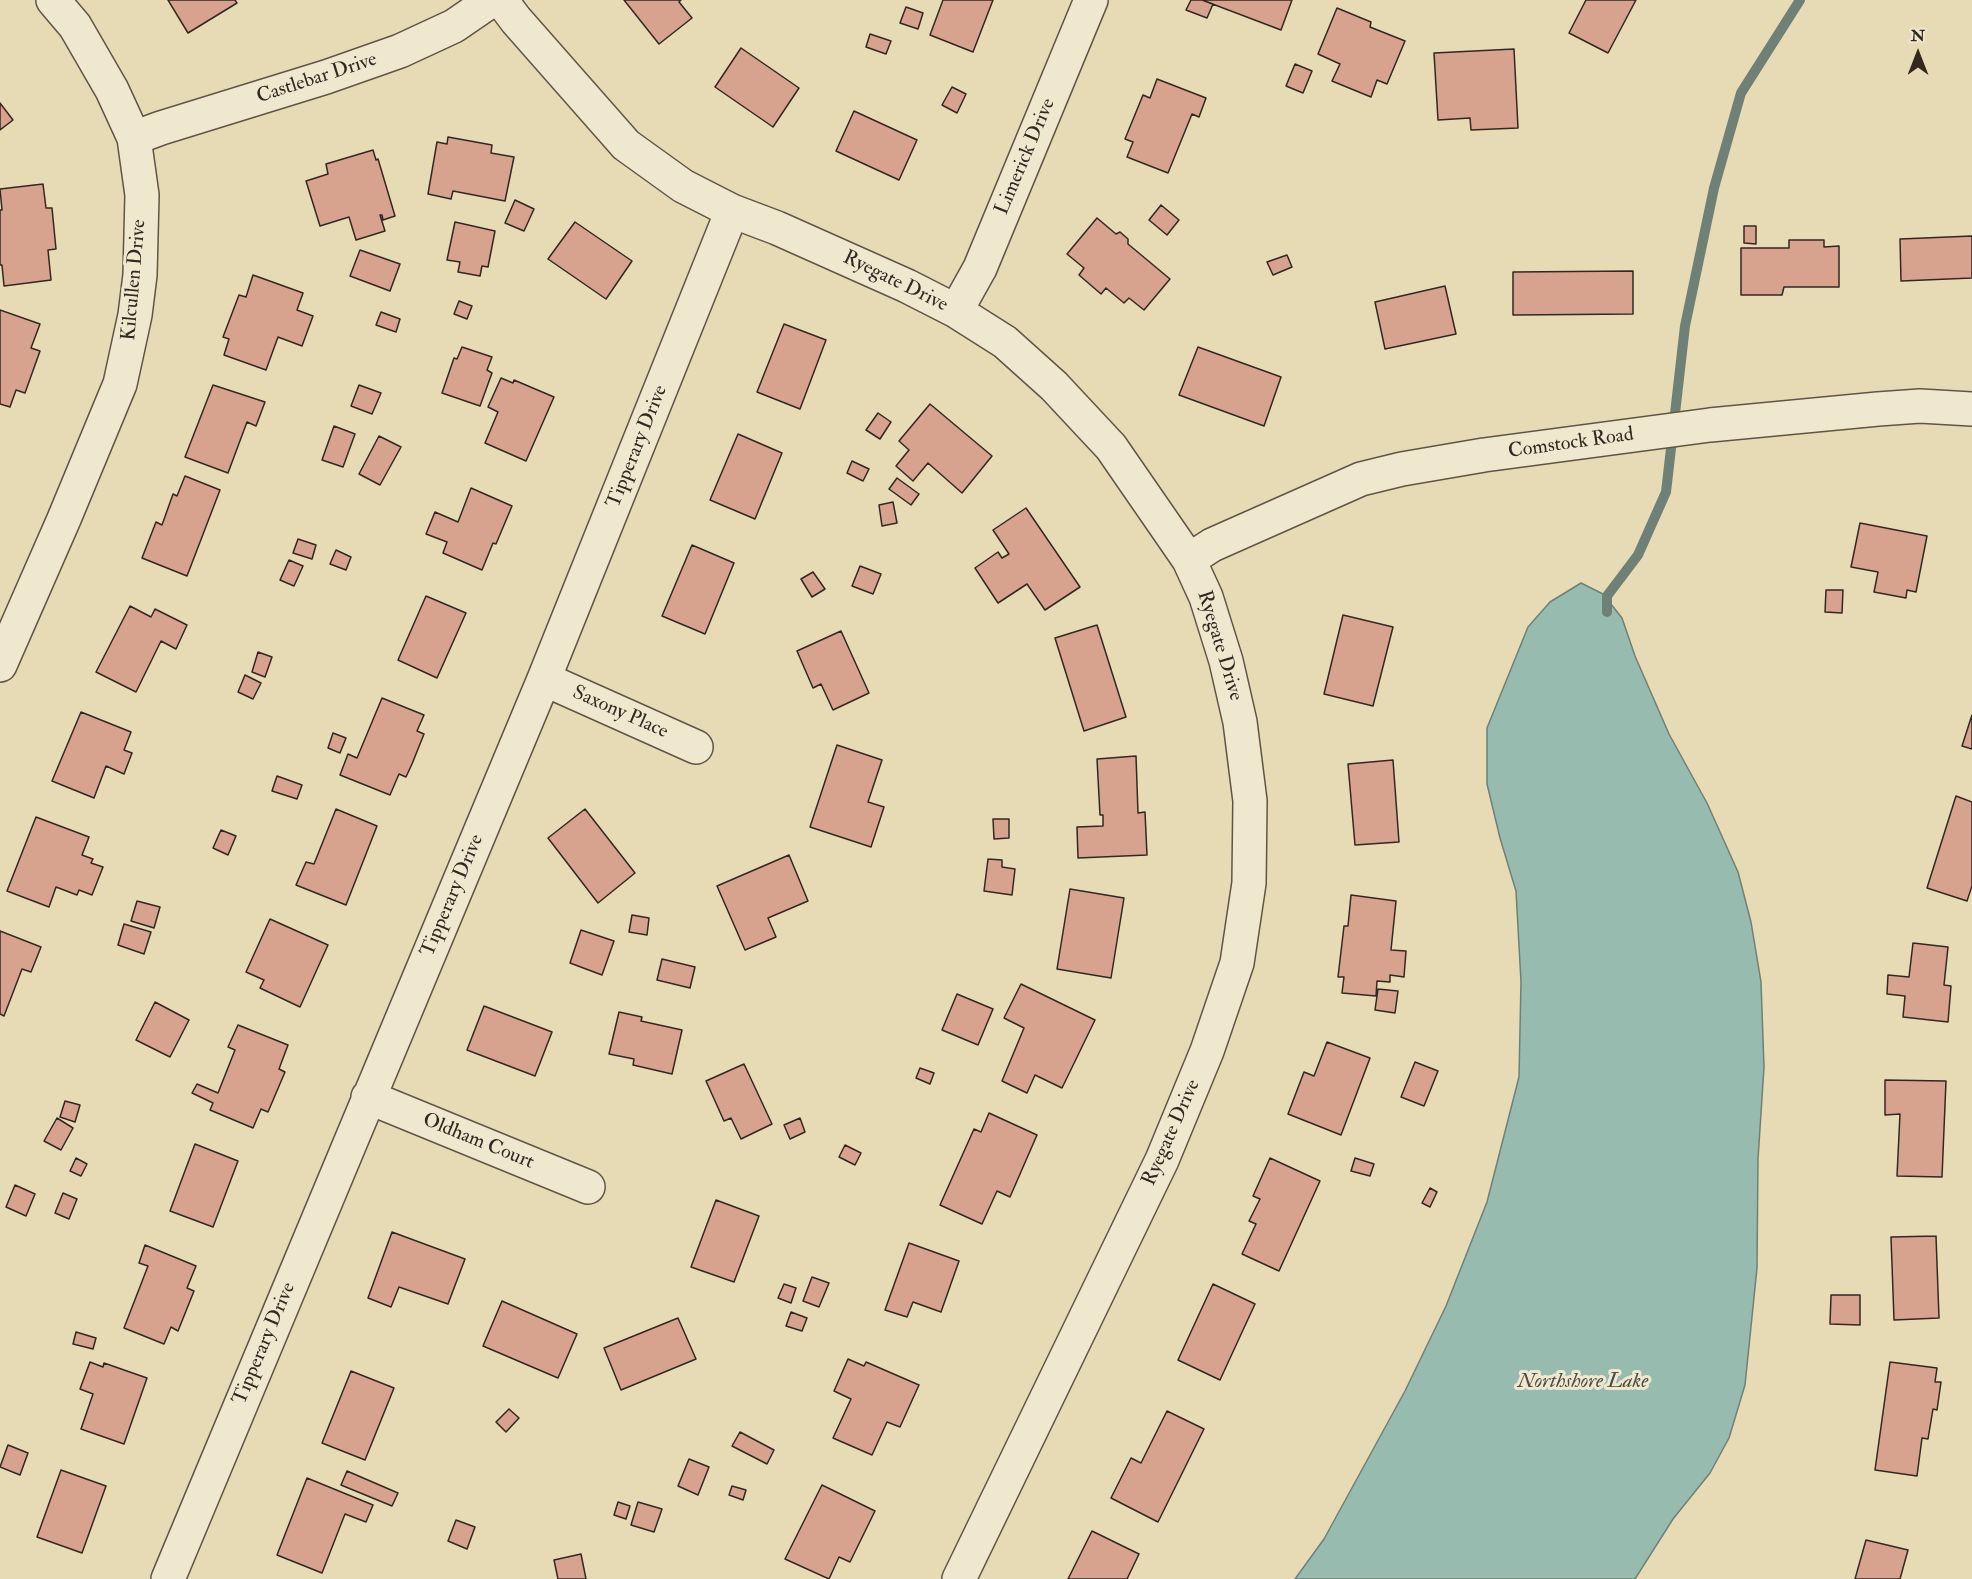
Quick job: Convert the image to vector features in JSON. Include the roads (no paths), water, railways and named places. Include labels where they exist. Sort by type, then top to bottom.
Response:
[{"type":"street","name":"Kilcullen Drive","points":[[0,665],[120,384],[129,350],[140,275],[142,195],[134,138],[112,90],[75,26],[53,0]]},
{"type":"street","name":"Castlebar Drive","points":[[134,138],[400,51],[454,26],[492,0]]},
{"type":"street","name":"Ryegate Drive","points":[[501,0],[626,145],[683,186],[732,211],[777,228],[908,286],[956,311],[1005,342],[1054,386],[1111,447],[1189,560],[1206,597],[1222,650],[1240,722],[1250,801],[1249,883],[1237,963],[1207,1051],[1162,1160],[959,1579]]},
{"type":"street","name":"Limerick Drive","points":[[956,311],[980,268],[1091,0]]},
{"type":"street","name":"Tipperary Drive","points":[[168,1579],[544,679],[732,211]]},
{"type":"street","name":"Comstock Road","points":[[1189,560],[1212,545],[1361,479],[1402,469],[1710,425],[1920,406],[1972,409]]},
{"type":"street","name":"Saxony Place","points":[[544,679],[696,747]]},
{"type":"street","name":"Oldham Court","points":[[368,1097],[588,1187]]},
{"type":"water","name":"Northshore Lake","points":[[1581,583],[1607,596],[1622,618],[1635,656],[1669,734],[1707,803],[1738,872],[1751,922],[1761,982],[1764,1067],[1758,1159],[1757,1268],[1745,1385],[1729,1438],[1710,1473],[1673,1519],[1635,1579],[1295,1579],[1324,1539],[1405,1391],[1446,1306],[1487,1202],[1519,1077],[1521,982],[1516,891],[1487,784],[1487,728],[1528,627],[1550,602]]},
{"type":"waterway","points":[[1607,612],[1607,596],[1638,555],[1666,492],[1685,326],[1714,188],[1741,93],[1800,0]]}]
